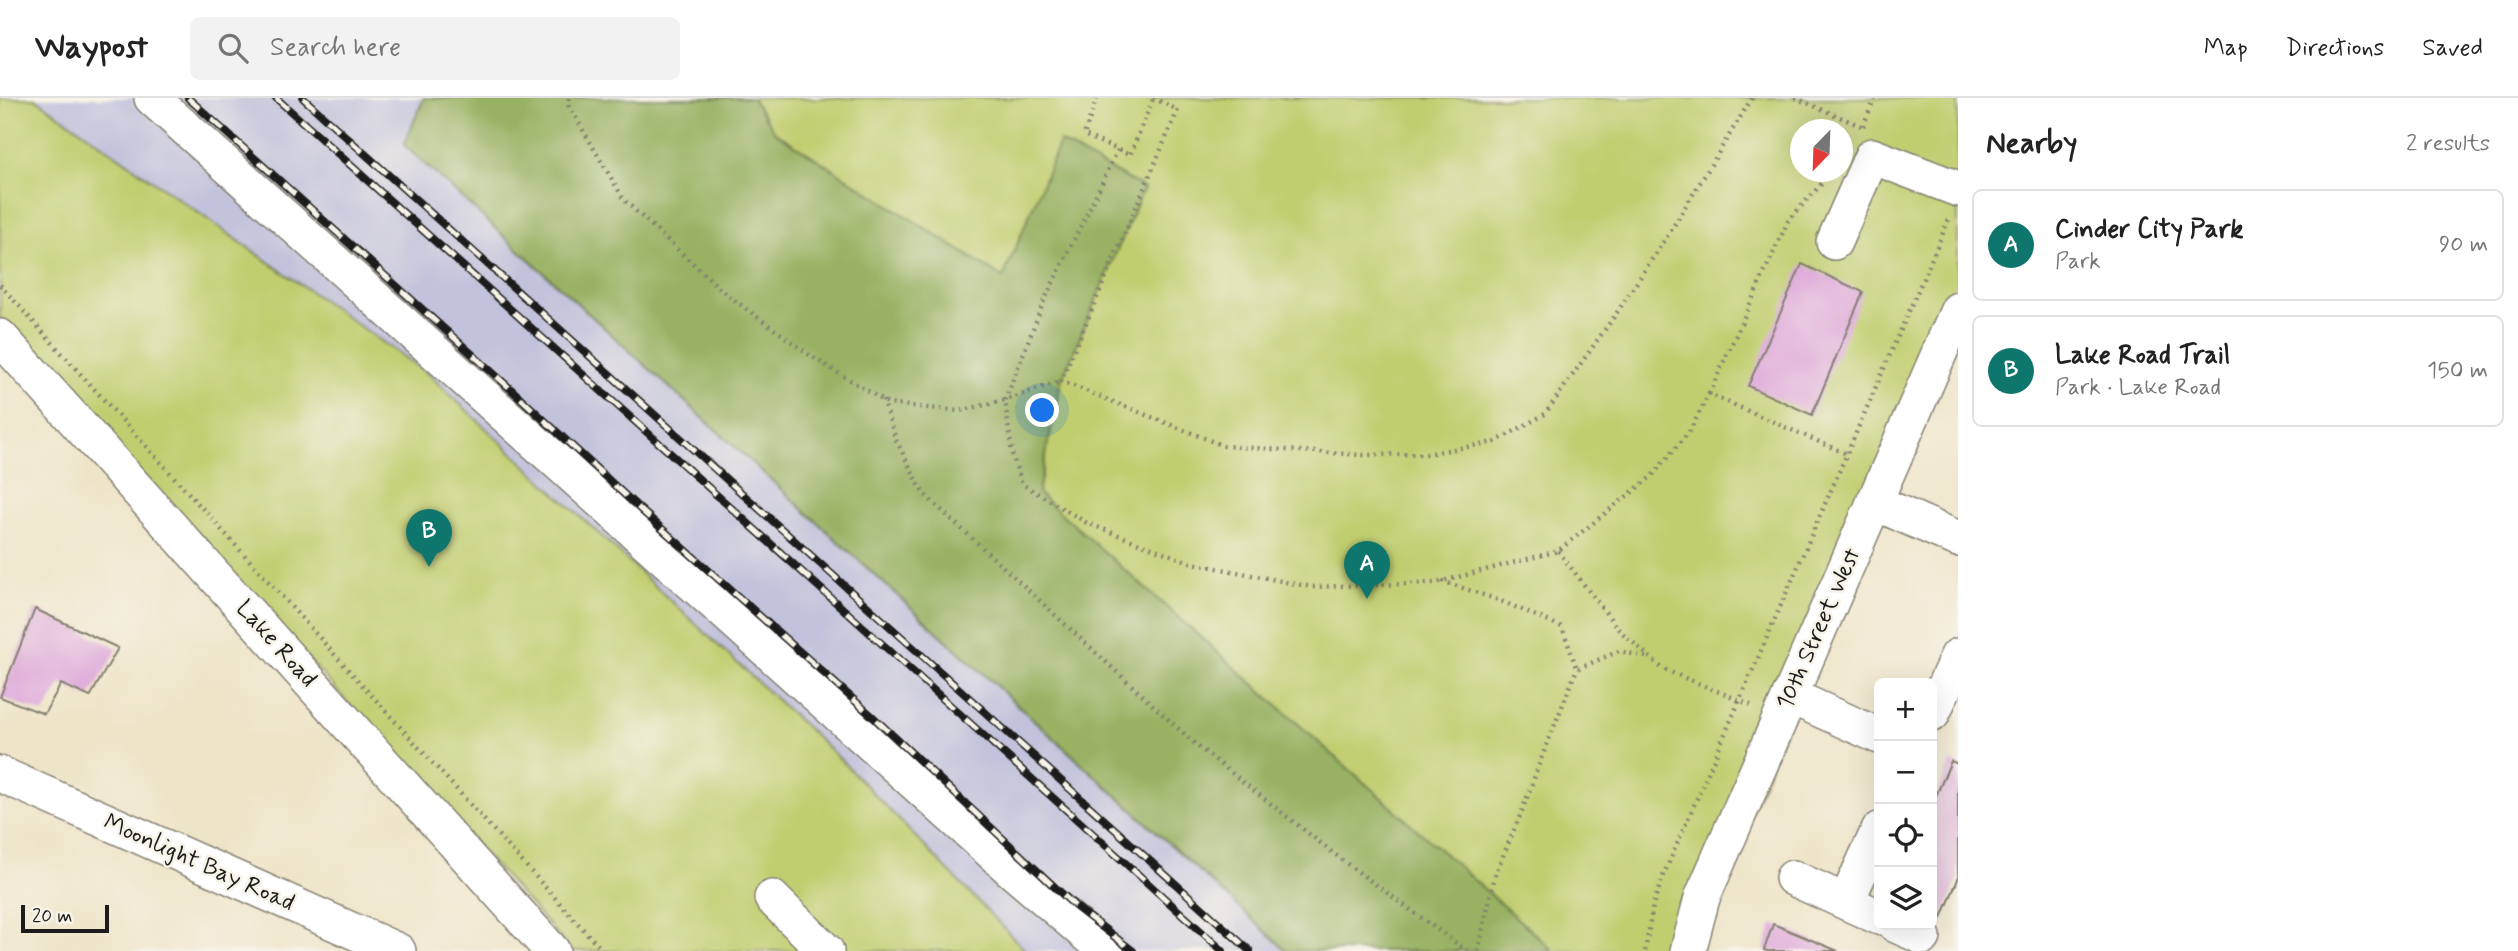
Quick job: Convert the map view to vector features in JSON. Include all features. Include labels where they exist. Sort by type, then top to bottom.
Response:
[{"type":"street","points":[[152,98],[1105,951]]},
{"type":"street","points":[[1834,242],[1872,156],[1955,200]]},
{"type":"street","name":"10th Street West","points":[[1688,951],[1702,898],[1958,310]]},
{"type":"street","name":"Lake Road","points":[[0,337],[552,951]]},
{"type":"street","points":[[1874,502],[1958,539]]},
{"type":"street","points":[[1937,703],[1958,656]]},
{"type":"street","points":[[1786,705],[1874,734]]},
{"type":"street","name":"Moonlight Bay Road","points":[[0,774],[398,951]]},
{"type":"street","points":[[1846,902],[1874,841]]},
{"type":"street","points":[[1793,878],[1874,915]]},
{"type":"street","points":[[772,898],[826,951]]},
{"type":"path","points":[[569,98],[569,106],[624,200],[727,295],[814,358],[889,404],[960,411],[1005,400],[1060,381],[1224,446],[1363,455],[1426,454],[1495,442],[1545,414],[1653,258],[1752,98]]},
{"type":"path","points":[[1060,381],[1178,110],[1153,98],[1130,156],[1084,135],[1097,98]]},
{"type":"path","points":[[1863,127],[1875,98]]},
{"type":"path","points":[[1118,150],[1044,301],[1005,400],[1012,454],[1022,484],[1087,523],[1192,563],[1311,587],[1442,582],[1558,551],[1651,477],[1689,432],[1788,221],[1822,182]]},
{"type":"path","points":[[1645,951],[1653,905],[1664,874],[1955,200]]},
{"type":"path","points":[[0,285],[603,951]]},
{"type":"path","points":[[1709,394],[1847,454]]},
{"type":"path","points":[[883,400],[896,440],[923,493],[1196,745],[1346,863],[1468,951]]},
{"type":"path","points":[[1558,551],[1619,630],[1663,669],[1739,701],[1786,705]]},
{"type":"path","points":[[1442,582],[1501,601],[1562,627],[1577,669],[1494,875],[1478,951]]},
{"type":"path","points":[[1577,669],[1619,651],[1651,657]]},
{"type":"shaded area","points":[[35,98],[424,98],[404,145],[1287,951],[1026,951],[840,759],[428,374]]},
{"type":"green space","points":[[0,98],[35,98],[428,374],[840,759],[1026,951],[572,951],[0,318]]},
{"type":"green space","points":[[424,98],[1958,98],[1958,310],[1694,951],[1287,951],[404,145]]},
{"type":"green space","points":[[424,98],[752,98],[775,132],[1003,278],[1060,142],[1144,188],[1061,381],[1038,493],[1554,951],[1287,951],[404,145]]},
{"type":"building","points":[[1802,264],[1863,292],[1812,415],[1748,386]]},
{"type":"building","points":[[35,609],[118,648],[90,697],[61,684],[44,714],[0,697]]},
{"type":"building","points":[[1951,761],[1958,764],[1958,879],[1939,925],[1937,924],[1937,793]]},
{"type":"building","points":[[1773,924],[1838,951],[1764,950]]},
{"type":"railway","points":[[188,98],[872,716],[1076,907],[1133,951]]},
{"type":"railway","points":[[276,98],[1223,951]]},
{"type":"railway","points":[[303,98],[1250,951]]},
{"type":"place","name":"Lake Road Trail","points":[[429,567]]},
{"type":"place","name":"Cinder City Park","points":[[1367,599]]}]
